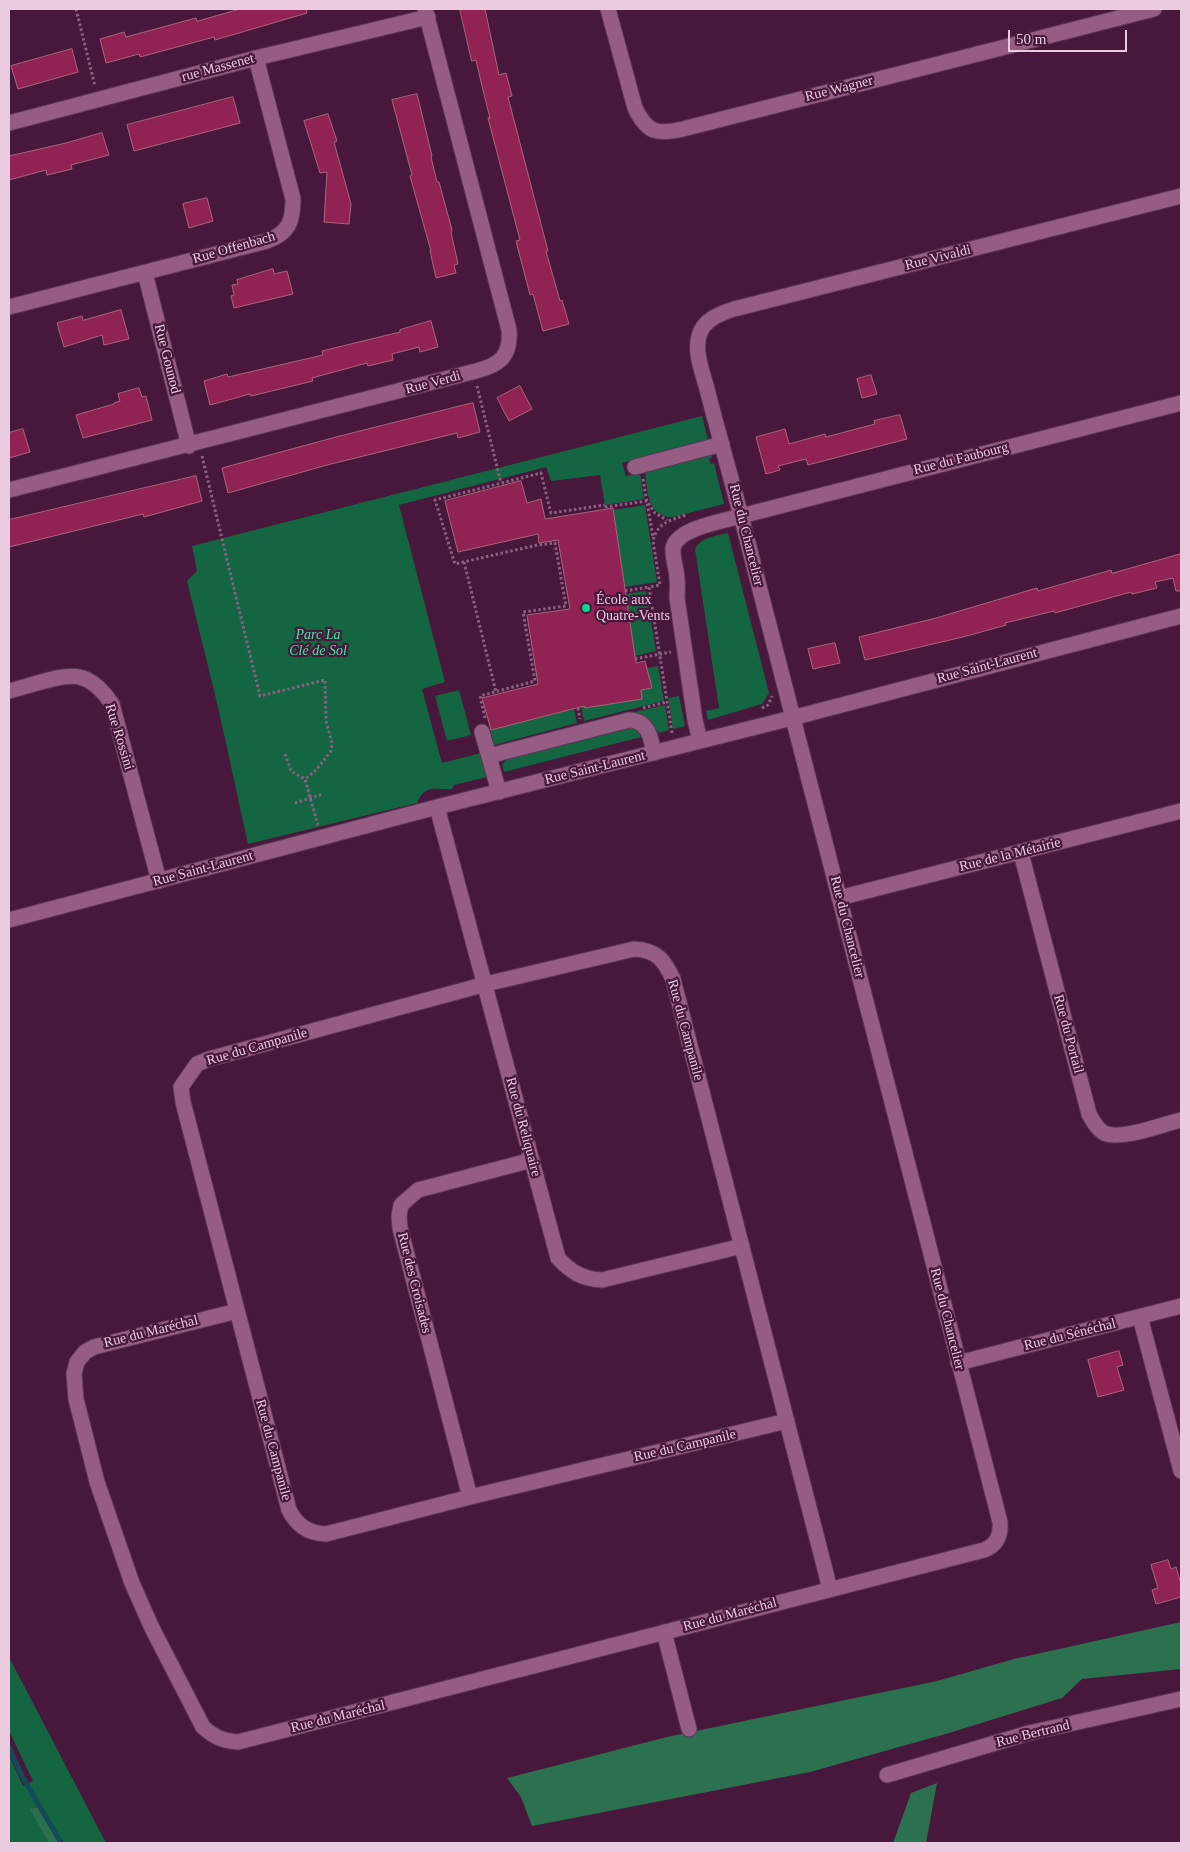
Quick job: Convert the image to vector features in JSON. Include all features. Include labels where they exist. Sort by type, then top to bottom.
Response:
[{"type":"street","name":"Rue Wagner","points":[[608,9],[640,120],[654,132],[662,133],[1154,9]]},
{"type":"street","name":"rue Massenet","points":[[9,123],[426,13]]},
{"type":"street","name":"Rue Verdi","points":[[9,490],[189,446],[488,368],[502,359],[508,350],[510,342],[509,330],[426,13]]},
{"type":"street","name":"Rue Offenbach","points":[[9,307],[278,237],[290,223],[293,213],[293,199],[256,58]]},
{"type":"street","name":"Rue Vivaldi","points":[[700,332],[713,318],[734,309],[1181,196]]},
{"type":"street","name":"Rue Gounod","points":[[145,273],[189,446]]},
{"type":"street","name":"Rue du Chancelier","points":[[700,332],[698,337],[698,354],[1000,1522]]},
{"type":"street","name":"Rue du Faubourg","points":[[700,741],[695,720],[677,598],[674,547],[679,537],[688,532],[741,516],[1181,403]]},
{"type":"street","points":[[639,470],[722,444]]},
{"type":"street","name":"Rue Saint-Laurent","points":[[9,920],[437,807],[792,718],[1181,616]]},
{"type":"street","name":"Rue Rossini","points":[[9,691],[67,676],[80,677],[105,693],[112,704],[159,881]]},
{"type":"street","points":[[490,756],[633,720],[640,723],[646,729],[654,753]]},
{"type":"street","points":[[484,729],[499,792]]},
{"type":"street","name":"Rue du Reliquaire","points":[[437,807],[558,1258],[576,1274],[588,1280],[602,1280],[742,1246]]},
{"type":"street","name":"Rue de la Métairie","points":[[839,898],[1181,811]]},
{"type":"street","name":"Rue du Portail","points":[[1021,853],[1092,1121],[1104,1133],[1117,1135],[1181,1120]]},
{"type":"street","name":"Rue du Campanile","points":[[787,1422],[470,1497],[326,1534],[315,1534],[304,1529],[295,1522],[289,1510],[183,1102],[181,1087],[197,1064],[209,1059],[486,984],[634,949],[646,949],[657,956],[666,964],[673,980],[742,1246],[830,1589]]},
{"type":"street","name":"Rue des Croisades","points":[[470,1497],[400,1228],[399,1216],[402,1206],[418,1190],[532,1160]]},
{"type":"street","name":"Rue du Sénéchal","points":[[958,1363],[1181,1306]]},
{"type":"street","name":"Rue du Maréchal","points":[[237,1311],[94,1347],[85,1352],[77,1362],[74,1374],[76,1399],[97,1482],[132,1584],[152,1628],[203,1727],[212,1736],[226,1741],[238,1742],[990,1548],[1000,1534],[1000,1522]]},
{"type":"street","points":[[1140,1317],[1181,1471]]},
{"type":"street","points":[[664,1632],[689,1728]]},
{"type":"street","name":"Rue Bertrand","points":[[887,1775],[1029,1733],[1181,1699]]},
{"type":"path","points":[[76,9],[96,90]]},
{"type":"path","points":[[476,383],[501,483]]},
{"type":"path","points":[[202,456],[260,696],[325,680],[326,721],[332,743],[331,751],[316,770],[305,779]]},
{"type":"path","points":[[639,470],[654,540]]},
{"type":"path","points":[[484,729],[480,696],[535,682],[523,612],[566,606],[556,542],[455,564],[435,500],[541,473],[551,513],[647,501]]},
{"type":"path","points":[[647,501],[654,513],[668,520]]},
{"type":"path","points":[[464,562],[496,692]]},
{"type":"path","points":[[625,590],[649,587]]},
{"type":"path","points":[[635,659],[659,653]]},
{"type":"path","points":[[755,710],[765,707],[772,696]]},
{"type":"path","points":[[285,754],[291,771],[305,779],[318,826]]},
{"type":"path","points":[[295,802],[323,794]]},
{"type":"green space","name":"Parc La Clé de Sol","points":[[702,416],[708,440],[622,463],[626,476],[640,472],[644,499],[605,505],[600,475],[551,481],[546,467],[399,505],[445,682],[422,689],[442,763],[481,753],[487,777],[454,785],[452,789],[427,790],[417,803],[248,844],[218,707],[187,581],[197,571],[192,546]]},
{"type":"green space","points":[[711,453],[712,457],[709,459],[711,464],[714,463],[724,504],[673,517],[658,513],[650,501],[645,471]]},
{"type":"green space","points":[[645,505],[657,582],[625,587],[613,510]]},
{"type":"green space","points":[[728,533],[769,693],[762,704],[708,720],[706,711],[719,708],[695,549],[705,539]]},
{"type":"green space","points":[[646,591],[656,651],[635,656],[625,594]]},
{"type":"green space","points":[[658,666],[664,701],[584,721],[581,707],[642,699],[641,690],[652,688],[647,668]]},
{"type":"green space","points":[[459,690],[471,735],[447,741],[435,696]]},
{"type":"green space","points":[[679,696],[685,726],[673,729],[668,698]]},
{"type":"green space","points":[[665,705],[669,730],[659,733],[648,719],[631,713]]},
{"type":"green space","points":[[574,709],[577,723],[494,745],[490,730]]},
{"type":"green space","points":[[629,727],[637,729],[641,737],[504,772],[502,765],[507,759]]},
{"type":"green space","points":[[1181,1622],[1181,1669],[1082,1679],[1062,1698],[949,1733],[810,1772],[532,1826],[521,1797],[507,1778],[667,1737],[937,1681],[1014,1659]]},
{"type":"green space","points":[[9,1657],[106,1843],[64,1843],[41,1805],[31,1809],[49,1843],[9,1843],[9,1755],[23,1786],[33,1781],[9,1731]]},
{"type":"green space","points":[[937,1783],[926,1843],[893,1843],[911,1793]]},
{"type":"green space","points":[[37,1807],[60,1843],[49,1843],[30,1809]]},
{"type":"building","points":[[240,9],[306,9],[307,13],[215,40],[214,37],[140,57],[139,54],[106,63],[100,39],[124,32],[126,37],[196,18],[197,21]]},
{"type":"building","points":[[460,9],[485,9],[499,75],[506,73],[512,96],[508,97],[548,251],[546,251],[560,301],[562,300],[569,324],[543,331],[533,294],[530,295],[516,241],[520,240],[488,118],[490,118],[476,60],[472,61]]},
{"type":"building","points":[[72,49],[78,72],[18,89],[11,66]]},
{"type":"building","points":[[417,94],[437,182],[439,182],[452,230],[458,264],[454,265],[456,273],[436,278],[431,251],[410,176],[412,175],[392,100]]},
{"type":"building","points":[[233,97],[240,123],[134,151],[127,125]]},
{"type":"building","points":[[328,114],[337,141],[334,142],[351,204],[349,224],[324,222],[327,172],[320,173],[304,121]]},
{"type":"building","points":[[102,133],[109,155],[71,165],[72,169],[47,175],[46,170],[9,180],[9,156]]},
{"type":"building","points":[[207,198],[213,221],[189,228],[183,204]]},
{"type":"building","points":[[273,269],[274,274],[287,271],[293,294],[234,308],[231,296],[234,295],[232,285],[238,284],[237,280]]},
{"type":"building","points":[[121,310],[129,339],[104,345],[102,335],[64,347],[57,323],[82,316],[83,320]]},
{"type":"building","points":[[431,321],[438,347],[420,352],[419,347],[392,354],[393,360],[368,366],[367,363],[312,378],[313,381],[251,396],[250,394],[210,405],[204,381],[227,374],[228,377],[323,355],[322,351],[400,332],[400,330]]},
{"type":"building","points":[[871,375],[877,394],[862,398],[857,379]]},
{"type":"building","points":[[520,386],[532,409],[509,421],[497,398]]},
{"type":"building","points":[[139,388],[142,397],[146,396],[152,420],[83,438],[76,415],[114,404],[120,401],[118,394]]},
{"type":"building","points":[[473,403],[480,432],[458,438],[457,433],[327,465],[228,493],[222,468]]},
{"type":"building","points":[[900,415],[907,439],[808,465],[806,459],[778,466],[780,470],[766,474],[756,437],[785,429],[789,444],[825,434],[826,437],[875,424],[874,421]]},
{"type":"building","points":[[23,429],[30,452],[9,458],[9,433]]},
{"type":"building","points":[[196,476],[202,501],[144,517],[143,514],[9,547],[9,520]]},
{"type":"building","points":[[521,481],[527,503],[541,499],[545,519],[613,508],[636,663],[645,661],[652,688],[641,690],[642,699],[585,708],[584,706],[491,730],[482,698],[538,684],[527,615],[570,609],[558,540],[539,543],[538,534],[458,552],[445,501]]},
{"type":"building","points":[[1181,554],[1181,591],[1176,591],[1173,578],[1155,582],[1157,588],[1132,594],[1131,592],[1055,613],[1054,611],[1005,623],[1006,625],[967,636],[865,660],[859,637],[936,618],[1037,588],[1038,591],[1111,570],[1112,573]]},
{"type":"building","points":[[835,643],[840,663],[813,669],[808,649]]},
{"type":"building","points":[[1119,1351],[1123,1365],[1117,1367],[1124,1390],[1098,1397],[1088,1360]]},
{"type":"building","points":[[1168,1560],[1171,1569],[1176,1567],[1181,1584],[1181,1597],[1156,1604],[1152,1590],[1158,1588],[1151,1565]]},
{"type":"waterway","points":[[9,1747],[22,1776],[61,1843]]},
{"type":"place","name":"École aux Quatre-Vents","points":[[586,608]]}]
